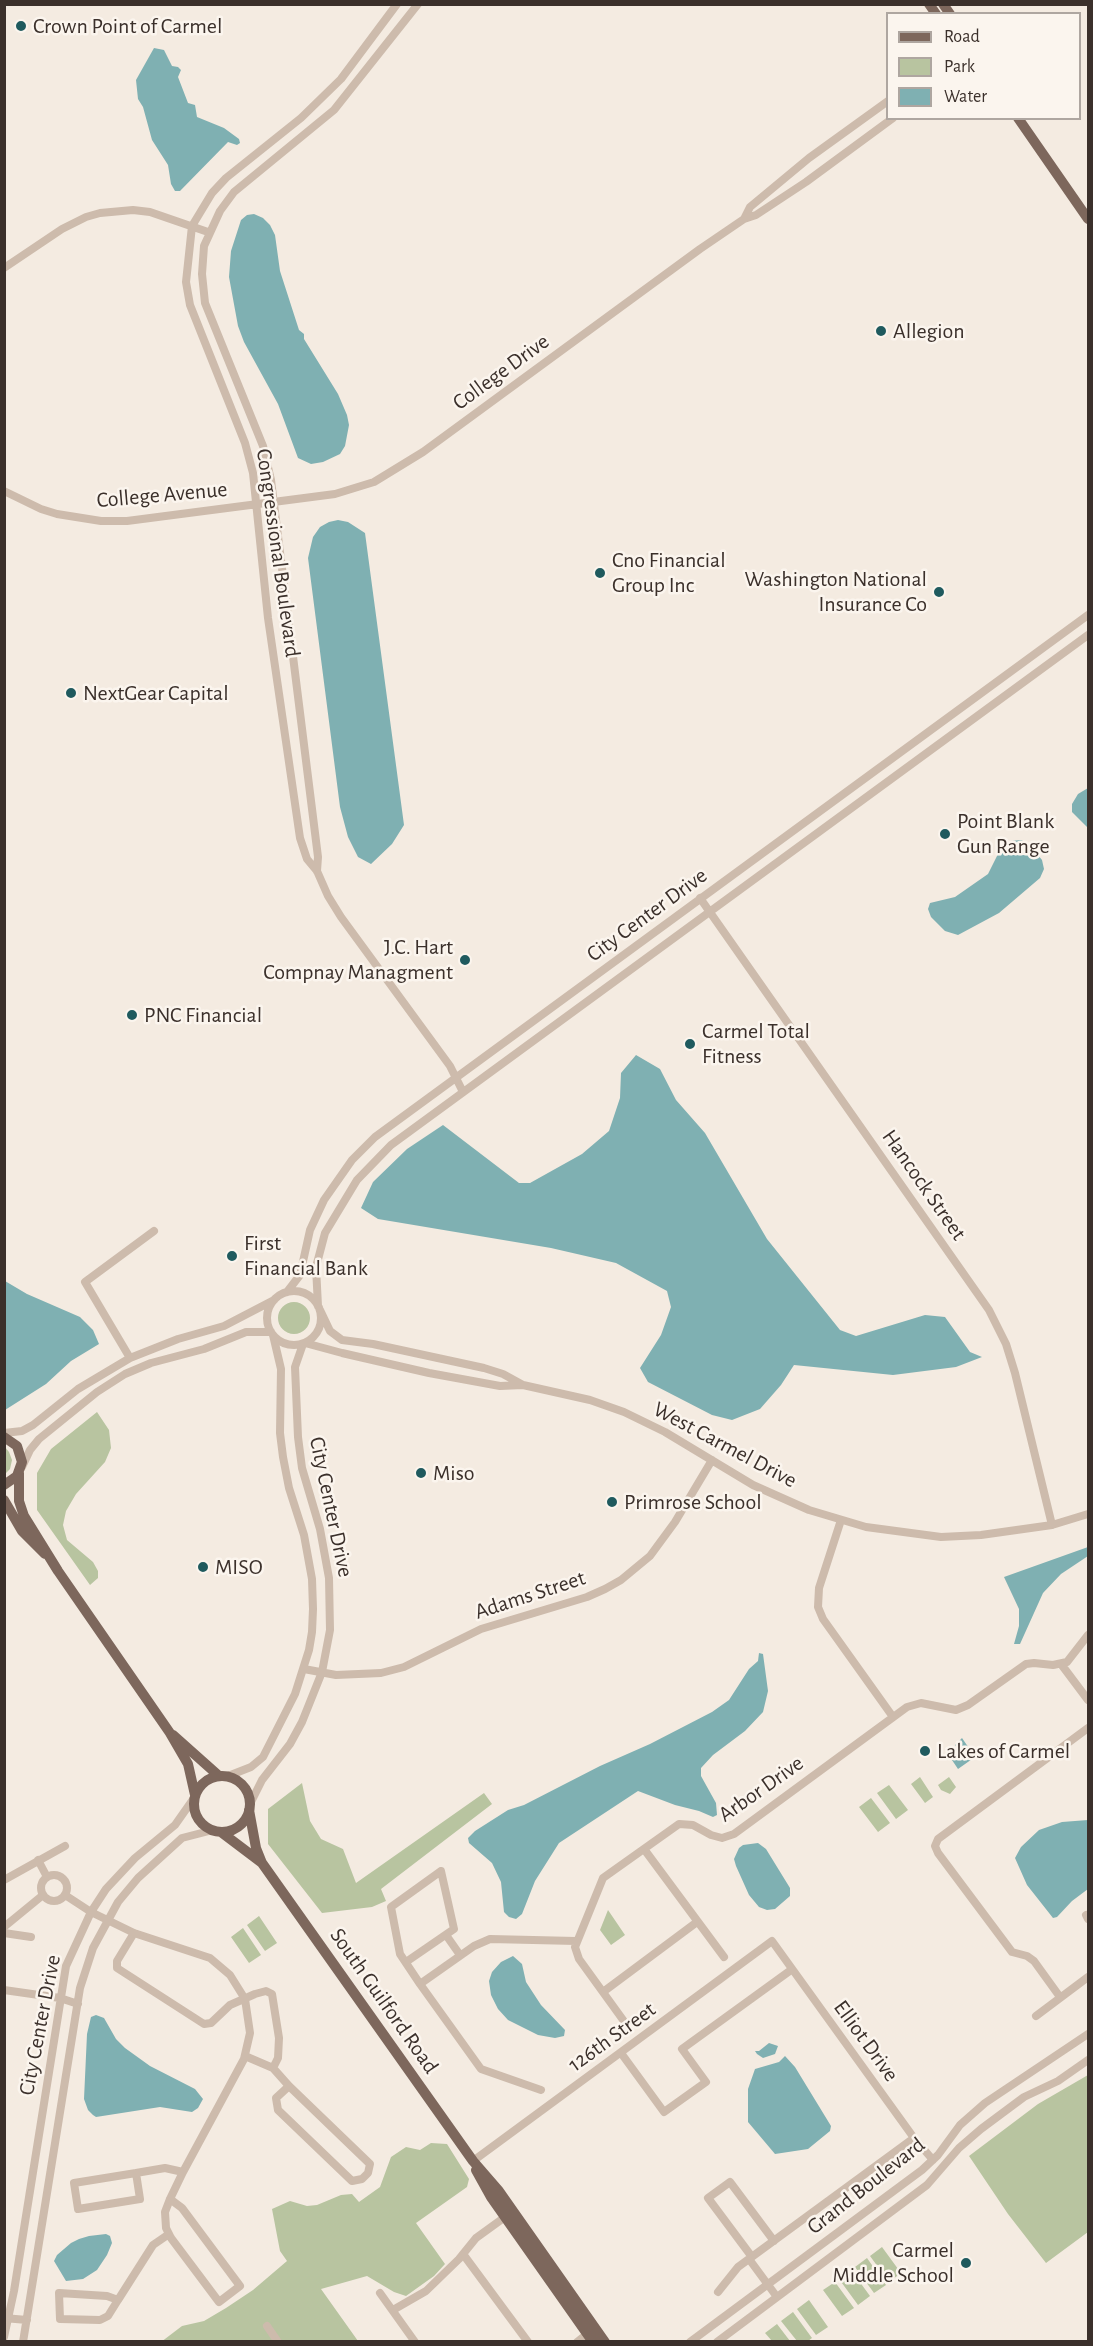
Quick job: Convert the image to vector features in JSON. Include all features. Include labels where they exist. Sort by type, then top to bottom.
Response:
[{"type":"main road","points":[[1019,120],[1089,219]]},
{"type":"main road","points":[[4,1435],[19,1450],[22,1462],[20,1471],[21,1509],[50,1558],[170,1733],[188,1764],[195,1796],[196,1815],[203,1824],[217,1831],[232,1830],[241,1824],[250,1807],[246,1789],[238,1781],[224,1776],[170,1733]]},
{"type":"main road","points":[[4,1485],[12,1481],[20,1471]]},
{"type":"main road","points":[[4,1500],[22,1530],[50,1558]]},
{"type":"main road","points":[[195,1796],[204,1782],[224,1776]]},
{"type":"main road","name":"South Guilford Road","points":[[250,1807],[256,1848],[262,1863],[473,2161],[499,2191],[605,2342]]},
{"type":"main road","name":"South Guilford Road","points":[[217,1831],[262,1863]]},
{"type":"main road","name":"South Guilford Road","points":[[473,2161],[478,2175],[505,2217],[590,2338]]},
{"type":"street","name":"Congressional Boulevard","points":[[398,4],[341,79],[301,118],[226,178],[201,209],[192,226],[186,282],[190,305],[245,443],[253,473],[268,618],[300,838],[307,859],[317,871],[328,897],[341,917],[450,1066],[463,1092]]},
{"type":"street","name":"Congressional Boulevard","points":[[317,871],[318,856],[288,632],[289,617],[274,502],[263,446],[205,303],[202,274],[204,246],[208,232],[234,192],[334,110],[418,4]]},
{"type":"street","name":"College Drive","points":[[744,219],[750,207],[758,200],[886,102]]},
{"type":"street","name":"College Drive","points":[[256,504],[335,494],[374,482],[387,475],[423,452],[744,219],[756,215],[806,182],[890,120]]},
{"type":"street","points":[[6,264],[62,229],[100,213],[133,210],[150,212],[208,232]]},
{"type":"street","name":"College Avenue","points":[[4,491],[41,509],[78,519],[101,521],[127,521],[256,504]]},
{"type":"street","name":"City Center Drive","points":[[286,1292],[300,1275],[310,1230],[317,1213],[342,1173],[375,1137],[1089,615]]},
{"type":"street","name":"City Center Drive","points":[[319,1308],[316,1276],[320,1247],[325,1233],[348,1194],[371,1165],[391,1146],[1089,635]]},
{"type":"street","name":"Hancock Street","points":[[700,898],[989,1310],[1006,1344],[1015,1373],[1052,1525]]},
{"type":"street","points":[[130,1358],[85,1282],[154,1231]]},
{"type":"street","points":[[4,1435],[30,1427],[78,1389],[130,1358],[177,1339],[224,1326],[286,1292],[303,1293],[314,1299],[319,1308],[320,1327],[313,1338],[304,1343],[289,1345],[272,1333],[246,1332],[204,1349],[151,1363],[125,1374],[97,1392],[39,1438],[30,1450],[20,1471]]},
{"type":"street","points":[[272,1333],[267,1317],[274,1300]]},
{"type":"street","name":"West Carmel Drive","points":[[319,1308],[330,1331],[342,1340],[373,1344],[476,1366],[502,1374],[523,1385],[590,1400],[624,1412],[665,1432],[753,1485],[809,1510],[841,1520],[889,1531],[940,1537],[981,1535],[1052,1525],[1089,1514]]},
{"type":"street","name":"City Center Drive","points":[[224,1776],[251,1767],[263,1757],[295,1694],[304,1669],[312,1632],[314,1609],[312,1579],[304,1535],[289,1488],[283,1457],[280,1432],[281,1373],[272,1333]]},
{"type":"street","name":"City Center Drive","points":[[250,1807],[262,1780],[290,1744],[302,1722],[322,1672],[330,1630],[331,1598],[326,1558],[302,1468],[298,1437],[295,1367],[304,1343]]},
{"type":"street","name":"West Carmel Drive","points":[[304,1343],[429,1373],[500,1386],[523,1385]]},
{"type":"street","name":"Adams Street","points":[[304,1669],[354,1675],[381,1673],[404,1667],[481,1629],[587,1597],[605,1589],[621,1580],[650,1556],[675,1522],[712,1460]]},
{"type":"street","points":[[841,1520],[819,1588],[818,1607],[824,1619],[893,1717]]},
{"type":"street","points":[[1089,1635],[1071,1658],[1061,1664],[1089,1700]]},
{"type":"street","name":"Arbor Drive","points":[[576,1941],[603,1878],[679,1824],[693,1825],[722,1838],[734,1834],[907,1707],[916,1704],[956,1710],[968,1705],[1026,1664],[1061,1664]]},
{"type":"street","points":[[1060,1997],[1034,1961],[1027,1956],[1012,1952],[935,1846],[938,1839],[1089,1728]]},
{"type":"street","name":"City Center Drive","points":[[4,2337],[66,1966],[91,1912],[106,1889],[135,1858],[175,1825],[195,1796]]},
{"type":"street","name":"City Center Drive","points":[[23,2342],[78,2004],[93,1948],[118,1902],[138,1878],[176,1843],[191,1835],[217,1831]]},
{"type":"street","points":[[4,1880],[65,1845]]},
{"type":"street","points":[[644,1849],[724,1957]]},
{"type":"street","points":[[39,1860],[47,1877]]},
{"type":"street","points":[[406,1962],[454,1929],[441,1871],[391,1907],[400,1954],[481,2069],[541,2090]]},
{"type":"street","points":[[55,1875],[62,1878],[66,1884],[65,1895],[56,1900],[49,1900],[43,1895],[41,1885],[47,1877],[55,1875]]},
{"type":"street","points":[[4,1927],[43,1895]]},
{"type":"street","points":[[65,1895],[91,1912],[134,1933],[210,1958],[230,1975],[245,1999],[250,2033],[245,2056],[183,2172],[170,2199],[165,2220],[169,2234],[219,2302],[240,2286],[182,2208],[170,2199]]},
{"type":"street","points":[[603,1992],[697,1922]]},
{"type":"street","points":[[4,1933],[30,1937]]},
{"type":"street","points":[[134,1933],[117,1961],[117,1968],[204,2024],[212,2024],[230,2005],[266,1991],[272,1994],[279,2038],[278,2058],[273,2068]]},
{"type":"street","points":[[446,1935],[460,1955]]},
{"type":"street","points":[[420,1984],[474,1946],[490,1939],[576,1941],[574,1947],[579,1959],[626,2024]]},
{"type":"street","name":"126th Street","points":[[473,2161],[772,1941]]},
{"type":"street","name":"Elliot Drive","points":[[772,1941],[914,2138],[933,2160]]},
{"type":"street","points":[[621,2054],[664,2112],[706,2082],[682,2049],[791,1970]]},
{"type":"street","points":[[1036,2016],[1089,1977]]},
{"type":"street","points":[[4,1990],[60,1998],[78,2004]]},
{"type":"street","name":"Grand Boulevard","points":[[690,2342],[913,2177],[933,2160],[960,2125],[976,2110],[1089,2034]]},
{"type":"street","points":[[245,2056],[273,2068],[370,2164],[369,2171],[362,2179],[352,2181],[278,2110],[276,2098],[289,2086]]},
{"type":"street","name":"Grand Boulevard","points":[[717,2342],[927,2185],[959,2148],[981,2129],[1024,2097],[1064,2078],[1089,2060]]},
{"type":"street","points":[[718,2292],[732,2272],[914,2138]]},
{"type":"street","points":[[136,2173],[140,2199],[78,2209],[74,2183],[165,2168],[183,2172]]},
{"type":"street","points":[[774,2241],[730,2182],[708,2198],[777,2297]]},
{"type":"street","points":[[393,2310],[426,2291],[476,2238],[505,2217]]},
{"type":"street","points":[[118,2300],[98,2294],[59,2293],[60,2319],[100,2320],[108,2316],[153,2245],[169,2234]]},
{"type":"street","points":[[463,2254],[528,2342]]},
{"type":"street","points":[[380,2294],[415,2342]]},
{"type":"street","points":[[6,2318],[27,2320]]},
{"type":"street","points":[[267,2326],[278,2342]]},
{"type":"street","points":[[577,2342],[590,2338]]},
{"type":"green space","points":[[294,1302],[305,1307],[310,1318],[305,1329],[294,1334],[283,1329],[278,1318],[283,1307]]},
{"type":"green space","points":[[97,1412],[109,1430],[111,1448],[105,1462],[76,1494],[66,1511],[63,1525],[67,1540],[93,1562],[98,1571],[98,1578],[90,1585],[37,1510],[37,1473],[51,1449]]},
{"type":"green space","points":[[5,1447],[12,1460],[10,1469],[5,1474]]},
{"type":"green space","points":[[920,1777],[933,1797],[925,1803],[911,1784]]},
{"type":"green space","points":[[949,1777],[956,1787],[950,1794],[941,1790],[938,1785]]},
{"type":"green space","points":[[302,1783],[310,1821],[321,1839],[343,1849],[356,1883],[484,1793],[492,1804],[381,1889],[386,1901],[372,1907],[322,1913],[268,1844],[268,1809]]},
{"type":"green space","points":[[889,1785],[908,1810],[896,1819],[877,1793]]},
{"type":"green space","points":[[871,1798],[890,1823],[878,1832],[859,1807]]},
{"type":"green space","points":[[608,1910],[625,1935],[611,1945],[600,1930]]},
{"type":"green space","points":[[259,1916],[277,1943],[265,1951],[247,1925]]},
{"type":"green space","points":[[243,1928],[261,1955],[249,1963],[231,1937]]},
{"type":"green space","points":[[1088,2075],[1088,2232],[1046,2263],[1008,2214],[969,2156],[1038,2104]]},
{"type":"green space","points":[[431,2143],[447,2144],[469,2179],[467,2187],[416,2223],[445,2264],[434,2276],[406,2296],[394,2292],[367,2276],[321,2289],[358,2341],[161,2342],[182,2326],[204,2321],[226,2308],[253,2290],[287,2261],[280,2251],[272,2209],[290,2201],[307,2206],[317,2205],[341,2195],[352,2194],[359,2202],[380,2187],[391,2157],[406,2147],[420,2150]]},
{"type":"green space","points":[[882,2247],[901,2273],[889,2282],[870,2256]]},
{"type":"green space","points":[[867,2258],[886,2285],[874,2293],[855,2267]]},
{"type":"green space","points":[[851,2270],[870,2296],[858,2305],[839,2279]]},
{"type":"green space","points":[[835,2282],[854,2308],[842,2316],[823,2290]]},
{"type":"green space","points":[[809,2300],[828,2327],[816,2335],[797,2309]]},
{"type":"green space","points":[[793,2312],[812,2338],[808,2341],[797,2341],[781,2321]]},
{"type":"green space","points":[[777,2324],[790,2341],[772,2341],[765,2333]]},
{"type":"water","points":[[154,48],[164,50],[172,66],[181,70],[178,77],[188,103],[195,105],[197,117],[224,128],[239,139],[240,143],[237,145],[228,142],[180,191],[175,191],[171,184],[168,165],[152,140],[143,107],[138,99],[136,80]]},
{"type":"water","points":[[254,214],[263,218],[270,225],[275,235],[280,271],[299,330],[304,334],[304,339],[338,394],[347,415],[349,425],[345,446],[340,454],[323,462],[311,464],[298,458],[278,404],[244,342],[238,326],[229,277],[231,251],[241,220],[247,215]]},
{"type":"water","points":[[338,520],[348,522],[365,533],[404,825],[392,844],[371,864],[358,857],[348,837],[340,807],[308,558],[313,537],[320,527]]},
{"type":"water","points":[[1088,788],[1088,828],[1072,812],[1072,804],[1078,794]]},
{"type":"water","points":[[1021,840],[1029,844],[1042,860],[1044,869],[1040,878],[999,913],[958,935],[945,931],[931,917],[928,909],[930,903],[955,897],[988,874],[998,854],[1011,841]]},
{"type":"water","points":[[636,1055],[660,1069],[676,1100],[705,1133],[767,1239],[840,1330],[856,1336],[925,1315],[945,1317],[970,1352],[982,1357],[956,1367],[893,1375],[794,1365],[781,1385],[760,1409],[732,1420],[712,1415],[648,1382],[640,1368],[661,1335],[671,1307],[667,1291],[616,1263],[551,1248],[378,1219],[361,1208],[373,1182],[407,1149],[443,1125],[519,1183],[530,1183],[582,1154],[609,1131],[620,1098],[621,1073]]},
{"type":"water","points":[[5,1281],[27,1294],[80,1317],[93,1330],[99,1344],[71,1361],[46,1384],[5,1410]]},
{"type":"water","points":[[1088,1547],[1088,1556],[1061,1574],[1043,1593],[1020,1644],[1014,1644],[1019,1626],[1019,1609],[1004,1577]]},
{"type":"water","points":[[759,1653],[763,1654],[768,1691],[763,1712],[745,1731],[713,1755],[701,1768],[701,1776],[716,1803],[717,1815],[713,1817],[638,1791],[559,1843],[535,1881],[522,1914],[516,1919],[509,1917],[504,1912],[501,1882],[492,1863],[469,1843],[468,1838],[508,1810],[524,1805],[712,1712],[729,1700],[749,1669],[758,1661]]},
{"type":"water","points":[[962,1738],[975,1757],[958,1769],[950,1757],[959,1751],[955,1745]]},
{"type":"water","points":[[1088,1820],[1088,1889],[1053,1918],[1027,1885],[1015,1858],[1021,1847],[1039,1830],[1062,1822]]},
{"type":"water","points":[[758,1843],[766,1849],[790,1888],[790,1896],[775,1909],[767,1910],[759,1907],[749,1895],[734,1859],[743,1845]]},
{"type":"water","points":[[513,1956],[522,1964],[526,1982],[541,2005],[565,2030],[564,2036],[555,2038],[538,2035],[508,2020],[498,2009],[491,1995],[489,1981],[492,1972],[501,1962]]},
{"type":"water","points":[[96,2015],[104,2018],[116,2039],[125,2048],[150,2066],[195,2089],[203,2099],[198,2108],[192,2112],[160,2107],[96,2117],[93,2115],[88,2110],[84,2099],[87,2034],[91,2017]]},
{"type":"water","points":[[769,2043],[778,2046],[775,2054],[763,2058],[757,2054],[755,2051],[759,2051]]},
{"type":"water","points":[[785,2056],[795,2067],[831,2126],[830,2131],[808,2149],[775,2154],[748,2122],[748,2089],[755,2069],[779,2062]]},
{"type":"water","points":[[106,2234],[110,2236],[112,2243],[97,2270],[83,2279],[66,2281],[54,2261],[57,2255],[79,2239]]},
{"type":"place","name":"Crown Point of Carmel","points":[[21,26]]},
{"type":"place","name":"Allegion","points":[[881,331]]},
{"type":"place","name":"Cno Financial Group Inc","points":[[600,573]]},
{"type":"place","name":"Washington National Insurance Co","points":[[939,592]]},
{"type":"place","name":"NextGear Capital","points":[[71,693]]},
{"type":"place","name":"Point Blank Gun Range","points":[[945,834]]},
{"type":"place","name":"J.C. Hart Compnay Managment","points":[[465,960]]},
{"type":"place","name":"PNC Financial","points":[[132,1015]]},
{"type":"place","name":"Carmel Total Fitness","points":[[690,1044]]},
{"type":"place","name":"First Financial Bank","points":[[232,1256]]},
{"type":"place","name":"Miso","points":[[421,1473]]},
{"type":"place","name":"Primrose School","points":[[612,1502]]},
{"type":"place","name":"MISO","points":[[203,1567]]},
{"type":"place","name":"Lakes of Carmel","points":[[925,1751]]},
{"type":"place","name":"Carmel Middle School","points":[[966,2263]]}]
